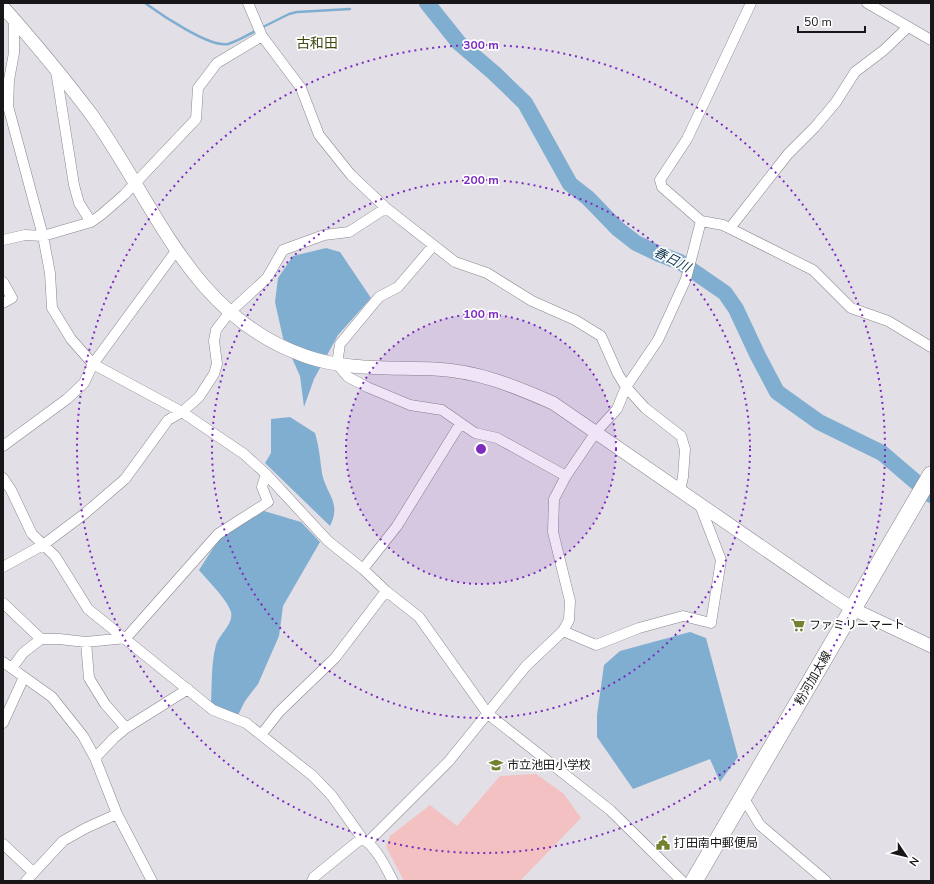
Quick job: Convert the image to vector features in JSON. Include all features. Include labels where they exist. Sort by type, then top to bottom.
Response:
[{"type":"main road","name":"粉河加太線","points":[[694,881],[917,497],[929,479]]},
{"type":"street","points":[[248,3],[262,36],[301,88],[319,135],[351,175],[386,208],[455,262],[487,273],[532,301],[575,320],[601,336],[618,374],[626,387],[645,408],[680,436],[684,450],[683,477],[680,490]]},
{"type":"street","points":[[751,3],[687,139],[660,180],[662,187],[701,221],[723,224],[813,270],[851,308],[888,322],[931,347]]},
{"type":"street","points":[[867,3],[931,40]]},
{"type":"street","points":[[3,7],[91,114],[190,271],[229,313],[256,333],[285,349],[307,357],[337,364],[375,369],[436,369],[468,373],[508,383],[553,403],[853,609],[931,646]]},
{"type":"street","points":[[14,19],[14,53],[9,80],[8,106],[43,236],[50,273],[52,308],[71,339],[93,364],[182,412],[244,454],[266,474],[328,541],[419,617],[488,714],[610,810],[682,881]]},
{"type":"street","points":[[730,228],[788,154],[815,127],[836,102],[855,72],[884,50],[908,28]]},
{"type":"street","points":[[3,240],[25,235],[43,236],[91,222],[124,195],[196,119],[198,88],[217,63],[262,36]]},
{"type":"street","points":[[56,71],[74,185],[79,203],[91,222]]},
{"type":"street","points":[[3,567],[43,545],[83,515],[124,479],[168,420],[182,412],[199,397],[214,374],[217,364],[214,341],[216,330],[229,313],[268,278],[283,250],[324,235],[349,232],[386,208]]},
{"type":"street","points":[[312,881],[314,877],[365,840],[449,761],[526,666],[563,631],[569,620],[570,601],[553,532],[554,499],[566,476],[596,432],[617,409],[626,387],[658,340],[686,279],[701,221]]},
{"type":"street","points":[[433,246],[398,287],[379,298],[340,344],[337,364],[348,377],[367,387],[410,405],[442,410],[475,433],[497,438],[566,476]]},
{"type":"street","points":[[3,446],[67,399],[84,383],[93,364],[176,251]]},
{"type":"street","points":[[3,282],[12,298],[3,303]]},
{"type":"street","points":[[363,569],[398,526],[460,424]]},
{"type":"street","points":[[152,881],[118,814],[95,758],[83,736],[57,702],[7,665],[41,639],[86,642],[126,638],[218,534],[268,502],[262,487],[266,474]]},
{"type":"street","points":[[3,478],[11,490],[32,534],[55,556],[88,608],[213,710],[246,723],[313,776],[332,796],[382,860],[393,881]]},
{"type":"street","points":[[563,631],[596,645],[639,628],[683,616],[711,623],[721,560],[700,505]]},
{"type":"street","points":[[261,735],[279,712],[335,658],[386,591]]},
{"type":"street","points":[[3,603],[41,639]]},
{"type":"street","points":[[86,642],[89,678],[105,704],[126,728]]},
{"type":"street","points":[[3,723],[24,677]]},
{"type":"street","points":[[95,758],[126,728],[188,689]]},
{"type":"street","points":[[743,797],[760,825],[826,881]]},
{"type":"street","points":[[26,881],[63,841],[86,828],[118,814]]},
{"type":"street","points":[[3,844],[33,872]]},
{"type":"shaded area","points":[[536,774],[564,794],[581,818],[520,881],[404,881],[386,847],[390,836],[430,805],[457,826],[500,776]]},
{"type":"water","points":[[326,248],[340,252],[371,298],[338,335],[314,379],[304,407],[300,376],[283,338],[275,302],[278,278],[293,256]]},
{"type":"water","points":[[290,417],[315,433],[324,481],[334,504],[333,518],[330,526],[265,463],[271,453],[271,419]]},
{"type":"water","points":[[264,511],[301,522],[320,542],[283,606],[279,636],[258,684],[245,701],[238,715],[211,703],[214,652],[218,641],[230,621],[231,612],[221,596],[199,570],[219,539]]},
{"type":"water","points":[[690,632],[706,638],[738,757],[720,782],[710,759],[633,789],[597,737],[597,715],[604,665],[620,651]]},
{"type":"waterway","points":[[145,3],[185,29],[198,36],[220,44],[232,43],[256,31]]},
{"type":"waterway","name":"春日川","points":[[427,3],[459,43],[494,73],[525,103],[570,184],[588,198],[618,229],[636,243],[680,262],[725,293],[736,309],[777,392],[819,422],[882,453],[931,495]]},
{"type":"waterway","points":[[261,28],[289,14],[297,12],[350,9]]},
{"type":"place","name":"ファミリーマート","points":[[798,625]]},
{"type":"place","name":"市立池田小学校","points":[[496,765]]},
{"type":"place","name":"打田南中郵便局","points":[[663,843]]},
{"type":"district","name":"古和田","points":[[317,43]]}]
